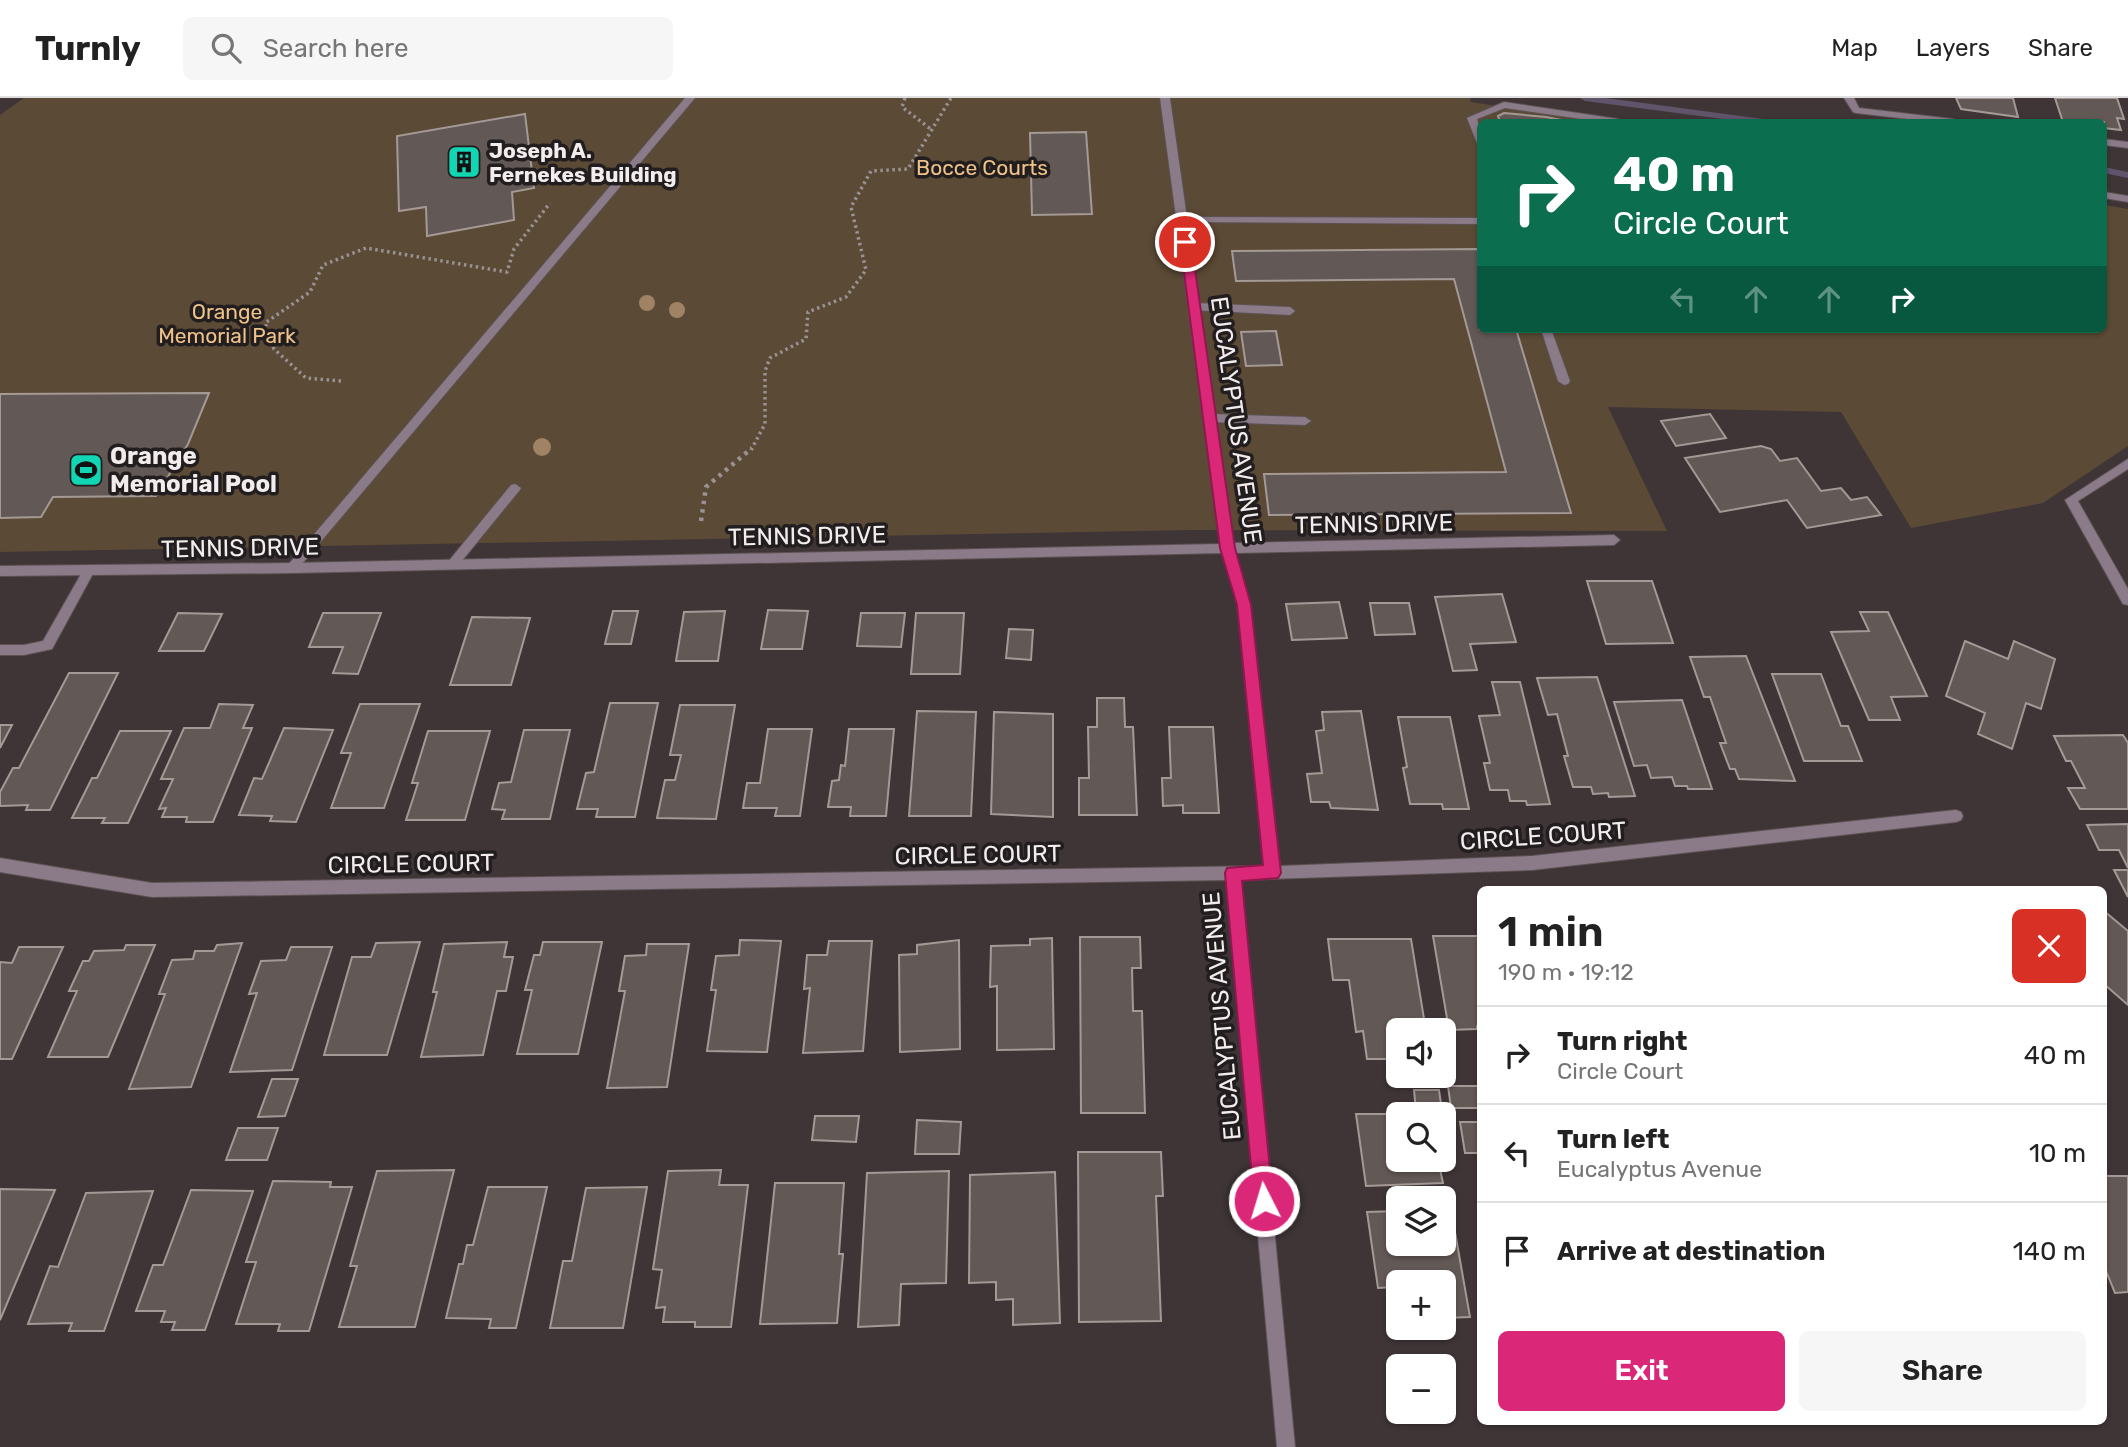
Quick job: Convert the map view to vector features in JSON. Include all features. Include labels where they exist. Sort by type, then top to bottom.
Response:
[{"type":"street","points":[[292,569],[690,98]]},
{"type":"street","name":"EUCALYPTUS AVENUE","points":[[1166,98],[1227,548],[1244,605],[1272,873]]},
{"type":"street","points":[[1849,98],[1856,110],[1930,119]]},
{"type":"street","points":[[1477,132],[1472,118],[1504,106],[1597,119]]},
{"type":"street","points":[[2107,142],[2128,145]]},
{"type":"street","points":[[2107,196],[2128,199]]},
{"type":"street","points":[[1182,220],[1477,221]]},
{"type":"street","points":[[1195,307],[1290,310]]},
{"type":"street","points":[[1547,333],[1564,381]]},
{"type":"street","points":[[1210,418],[1305,421]]},
{"type":"street","points":[[2128,463],[2071,500],[2128,600]]},
{"type":"street","points":[[452,565],[514,488]]},
{"type":"street","name":"TENNIS DRIVE","points":[[0,571],[292,569],[1614,540]]},
{"type":"street","points":[[0,650],[24,650],[47,645],[89,570]]},
{"type":"street","name":"CIRCLE COURT","points":[[0,865],[152,890],[1272,873],[1532,863],[1956,816]]},
{"type":"street","name":"EUCALYPTUS AVENUE","points":[[1233,873],[1286,1447]]},
{"type":"path","points":[[905,98],[902,107],[932,130]]},
{"type":"path","points":[[701,521],[706,487],[750,452],[765,424],[765,372],[769,358],[806,339],[808,312],[846,297],[866,271],[851,207],[865,179],[871,171],[908,169],[951,98]]},
{"type":"path","points":[[341,381],[306,378],[274,349],[265,323],[310,292],[323,265],[366,248],[508,272],[514,249],[550,202]]},
{"type":"green space","name":"Orange Memorial Park","points":[[24,98],[1470,98],[1471,102],[1577,119],[1477,119],[1477,333],[2107,333],[2107,206],[2128,209],[2128,446],[2043,503],[1911,528],[1841,412],[1608,407],[1667,531],[1193,530],[0,552],[0,115]]},
{"type":"building","points":[[1956,98],[2013,98],[2018,117],[1961,109]]},
{"type":"building","points":[[2055,98],[2117,98],[2124,119],[2117,118],[2121,130],[2107,128],[2107,119],[2062,119]]},
{"type":"building","points":[[1504,113],[1556,119],[1499,119],[1498,116]]},
{"type":"building","name":"Joseph A. Fernekes Building","points":[[525,114],[534,188],[512,192],[514,220],[427,236],[426,207],[399,211],[397,136]]},
{"type":"building","points":[[1086,132],[1092,214],[1032,215],[1030,133]]},
{"type":"building","points":[[1477,249],[1477,333],[1517,333],[1571,513],[1269,515],[1264,474],[1506,472],[1454,279],[1236,281],[1232,251]]},
{"type":"building","points":[[1276,331],[1282,365],[1246,366],[1241,332]]},
{"type":"building","name":"Orange Memorial Pool","points":[[209,393],[188,444],[156,496],[53,497],[41,517],[0,518],[0,394]]},
{"type":"building","points":[[1710,414],[1726,438],[1676,446],[1661,421]]},
{"type":"building","points":[[1761,446],[1771,449],[1780,461],[1797,458],[1821,491],[1841,488],[1851,500],[1867,497],[1881,515],[1807,528],[1787,500],[1720,512],[1685,458]]},
{"type":"building","points":[[1587,581],[1652,581],[1673,643],[1606,644]]},
{"type":"building","points":[[1502,594],[1516,642],[1470,644],[1477,670],[1453,671],[1435,597]]},
{"type":"building","points":[[1339,602],[1347,638],[1292,640],[1286,604]]},
{"type":"building","points":[[1370,603],[1409,603],[1415,634],[1375,635]]},
{"type":"building","points":[[768,610],[808,611],[802,649],[761,649]]},
{"type":"building","points":[[613,611],[638,611],[631,644],[605,644]]},
{"type":"building","points":[[725,611],[718,661],[676,661],[684,612]]},
{"type":"building","points":[[1860,612],[1888,612],[1927,696],[1891,697],[1900,720],[1869,720],[1831,632],[1869,631]]},
{"type":"building","points":[[178,613],[222,614],[204,651],[159,651]]},
{"type":"building","points":[[323,613],[381,613],[358,674],[333,673],[343,647],[309,647]]},
{"type":"building","points":[[861,613],[905,613],[901,647],[857,646]]},
{"type":"building","points":[[916,613],[964,613],[960,674],[911,674]]},
{"type":"building","points":[[472,617],[530,618],[511,685],[450,685]]},
{"type":"building","points":[[1009,629],[1033,630],[1031,660],[1006,658]]},
{"type":"building","points":[[1965,641],[2008,659],[2014,641],[2055,659],[2041,709],[2026,703],[2012,749],[1978,734],[1985,713],[1946,696]]},
{"type":"building","points":[[1746,656],[1795,781],[1739,779],[1735,769],[1730,769],[1720,743],[1726,743],[1710,697],[1704,697],[1690,657]]},
{"type":"building","points":[[69,673],[118,673],[50,810],[26,810],[28,805],[0,806],[0,792],[13,768],[19,768]]},
{"type":"building","points":[[1772,674],[1821,674],[1841,726],[1848,726],[1862,761],[1804,761]]},
{"type":"building","points":[[1597,677],[1635,796],[1609,797],[1608,793],[1593,794],[1591,787],[1573,787],[1564,756],[1568,756],[1557,714],[1548,715],[1537,678]]},
{"type":"building","points":[[1492,682],[1520,682],[1550,804],[1527,805],[1526,801],[1510,801],[1508,790],[1490,790],[1484,763],[1490,763],[1479,716],[1500,715]]},
{"type":"building","points":[[1097,698],[1124,698],[1125,727],[1133,727],[1137,815],[1079,815],[1079,778],[1089,778],[1088,727],[1097,727]]},
{"type":"building","points":[[1682,700],[1712,789],[1675,786],[1672,777],[1651,778],[1647,765],[1634,766],[1614,702]]},
{"type":"building","points":[[610,703],[658,703],[635,817],[596,817],[598,809],[577,809],[586,773],[594,772]]},
{"type":"building","points":[[219,704],[253,705],[243,728],[252,728],[213,822],[186,822],[187,817],[162,817],[166,808],[159,809],[173,779],[161,779],[184,728],[210,728]]},
{"type":"building","points":[[360,704],[420,704],[384,808],[331,808],[351,753],[341,753]]},
{"type":"building","points":[[680,705],[735,705],[716,819],[657,818],[665,780],[675,780],[681,755],[670,755]]},
{"type":"building","points":[[917,711],[976,712],[971,816],[909,816]]},
{"type":"building","points":[[1361,711],[1378,810],[1331,808],[1329,802],[1311,802],[1307,774],[1322,773],[1316,731],[1324,730],[1322,712]]},
{"type":"building","points":[[994,712],[1053,714],[1053,817],[991,814]]},
{"type":"building","points":[[1398,717],[1450,717],[1469,809],[1443,809],[1442,804],[1410,804]]},
{"type":"building","points":[[0,725],[12,725],[0,748]]},
{"type":"building","points":[[1169,727],[1213,727],[1219,813],[1183,813],[1183,805],[1163,806],[1162,778],[1171,778]]},
{"type":"building","points":[[284,728],[333,730],[296,822],[270,821],[272,816],[239,815],[254,778],[262,779]]},
{"type":"building","points":[[768,729],[812,729],[800,816],[775,816],[777,808],[743,808],[747,783],[760,783]]},
{"type":"building","points":[[849,729],[894,729],[886,816],[850,816],[851,807],[828,807],[832,781],[839,780],[841,765],[845,766]]},
{"type":"building","points":[[524,730],[570,730],[550,819],[502,819],[505,810],[492,809],[499,783],[511,782]]},
{"type":"building","points":[[120,731],[171,731],[128,823],[102,823],[105,818],[72,818],[92,778],[97,778]]},
{"type":"building","points":[[428,731],[490,731],[465,820],[406,820],[418,783],[412,783]]},
{"type":"building","points":[[2123,735],[2128,743],[2128,809],[2080,809],[2068,788],[2085,788],[2071,761],[2066,761],[2054,736]]},
{"type":"building","points":[[2128,824],[2128,868],[2119,850],[2099,850],[2087,825]]},
{"type":"building","points":[[2114,870],[2128,870],[2128,897]]},
{"type":"building","points":[[2107,914],[2128,931],[2128,1005],[2107,987]]},
{"type":"building","points":[[1433,936],[1477,936],[1477,1029],[1456,1030],[1456,1018],[1447,1018]]},
{"type":"building","points":[[1080,937],[1140,937],[1141,968],[1132,968],[1133,1011],[1142,1011],[1145,1113],[1081,1113]]},
{"type":"building","points":[[1052,938],[1054,1049],[997,1050],[997,986],[990,987],[991,946],[1030,945],[1030,939]]},
{"type":"building","points":[[1328,939],[1411,939],[1424,1018],[1386,1018],[1386,1059],[1367,1059],[1363,1031],[1356,1032],[1349,980],[1333,980]]},
{"type":"building","points":[[740,940],[781,941],[767,1052],[707,1051],[716,990],[711,990],[716,956],[739,955]]},
{"type":"building","points":[[959,940],[960,1049],[900,1052],[899,955],[917,954],[917,945]]},
{"type":"building","points":[[829,941],[872,941],[863,1051],[803,1053],[810,988],[804,989],[807,955],[827,955]]},
{"type":"building","points":[[420,942],[387,1055],[324,1055],[352,957],[371,957],[376,943]]},
{"type":"building","points":[[507,942],[504,957],[513,957],[506,991],[497,991],[483,1055],[421,1057],[437,992],[433,992],[444,944]]},
{"type":"building","points":[[543,942],[602,942],[578,1054],[517,1054],[532,990],[525,990],[534,955],[540,955]]},
{"type":"building","points":[[242,943],[191,1087],[129,1089],[165,994],[159,994],[172,960],[193,959],[195,951],[214,951],[217,945]]},
{"type":"building","points":[[647,944],[689,944],[667,1087],[607,1088],[625,991],[619,991],[625,956],[646,955]]},
{"type":"building","points":[[126,945],[155,945],[108,1057],[48,1057],[77,991],[69,991],[83,961],[89,961],[94,951],[124,950]]},
{"type":"building","points":[[19,947],[63,947],[12,1059],[0,1059],[0,962],[12,963]]},
{"type":"building","points":[[291,947],[332,947],[292,1070],[230,1072],[257,993],[249,994],[261,961],[286,960]]},
{"type":"building","points":[[272,1079],[298,1079],[285,1116],[258,1117]]},
{"type":"building","points":[[1477,1086],[1477,1108],[1456,1108],[1456,1102],[1450,1102],[1448,1088]]},
{"type":"building","points":[[1414,1090],[1439,1090],[1441,1102],[1415,1102]]},
{"type":"building","points":[[1356,1114],[1386,1114],[1386,1172],[1441,1172],[1443,1183],[1366,1186]]},
{"type":"building","points":[[815,1116],[859,1116],[856,1142],[812,1140]]},
{"type":"building","points":[[917,1120],[961,1122],[959,1154],[915,1154]]},
{"type":"building","points":[[1460,1122],[1477,1122],[1477,1153],[1465,1153]]},
{"type":"building","points":[[238,1128],[278,1128],[267,1160],[226,1160]]},
{"type":"building","points":[[1078,1152],[1161,1152],[1163,1196],[1156,1196],[1161,1321],[1079,1322]]},
{"type":"building","points":[[454,1170],[415,1327],[339,1327],[357,1266],[350,1266],[377,1171]]},
{"type":"building","points":[[721,1170],[719,1185],[748,1185],[731,1327],[695,1327],[695,1322],[663,1322],[665,1307],[656,1308],[662,1270],[653,1269],[668,1171]]},
{"type":"building","points":[[949,1171],[946,1283],[901,1284],[899,1325],[858,1327],[867,1173]]},
{"type":"building","points":[[1055,1172],[1060,1323],[1013,1325],[1013,1299],[996,1300],[996,1282],[969,1283],[970,1175]]},
{"type":"building","points":[[2107,1176],[2128,1176],[2128,1292],[2115,1293],[2107,1273]]},
{"type":"building","points":[[273,1181],[331,1182],[330,1187],[352,1187],[309,1331],[278,1331],[280,1324],[236,1324],[256,1262],[246,1262]]},
{"type":"building","points":[[775,1183],[844,1183],[839,1254],[843,1254],[837,1323],[760,1324]]},
{"type":"building","points":[[488,1187],[547,1187],[516,1328],[489,1328],[491,1319],[446,1318],[459,1264],[463,1264],[467,1245],[473,1245]]},
{"type":"building","points":[[647,1187],[623,1328],[550,1328],[563,1261],[572,1261],[586,1188]]},
{"type":"building","points":[[0,1189],[55,1190],[0,1320]]},
{"type":"building","points":[[191,1190],[253,1191],[205,1330],[172,1330],[175,1322],[161,1322],[165,1311],[136,1311],[153,1265],[163,1265]]},
{"type":"building","points":[[153,1191],[104,1331],[69,1331],[72,1323],[28,1324],[50,1266],[58,1267],[86,1193]]},
{"type":"building","points":[[1386,1211],[1386,1256],[1456,1256],[1456,1237],[1470,1317],[1456,1318],[1456,1270],[1386,1270],[1386,1288],[1378,1288],[1367,1212]]},
{"type":"waterway","points":[[1585,98],[1741,119]]},
{"type":"waterway","points":[[2107,171],[2128,175]]},
{"type":"place","name":"Joseph A. Fernekes Building","points":[[464,162]]},
{"type":"place","name":"Orange Memorial Pool","points":[[86,470]]},
{"type":"route","points":[[1185,242],[1227,548],[1238,577],[1244,605],[1272,873],[1233,873],[1264,1201]]},
{"type":"park label","name":"Bocce Courts","points":[[982,167]]}]
